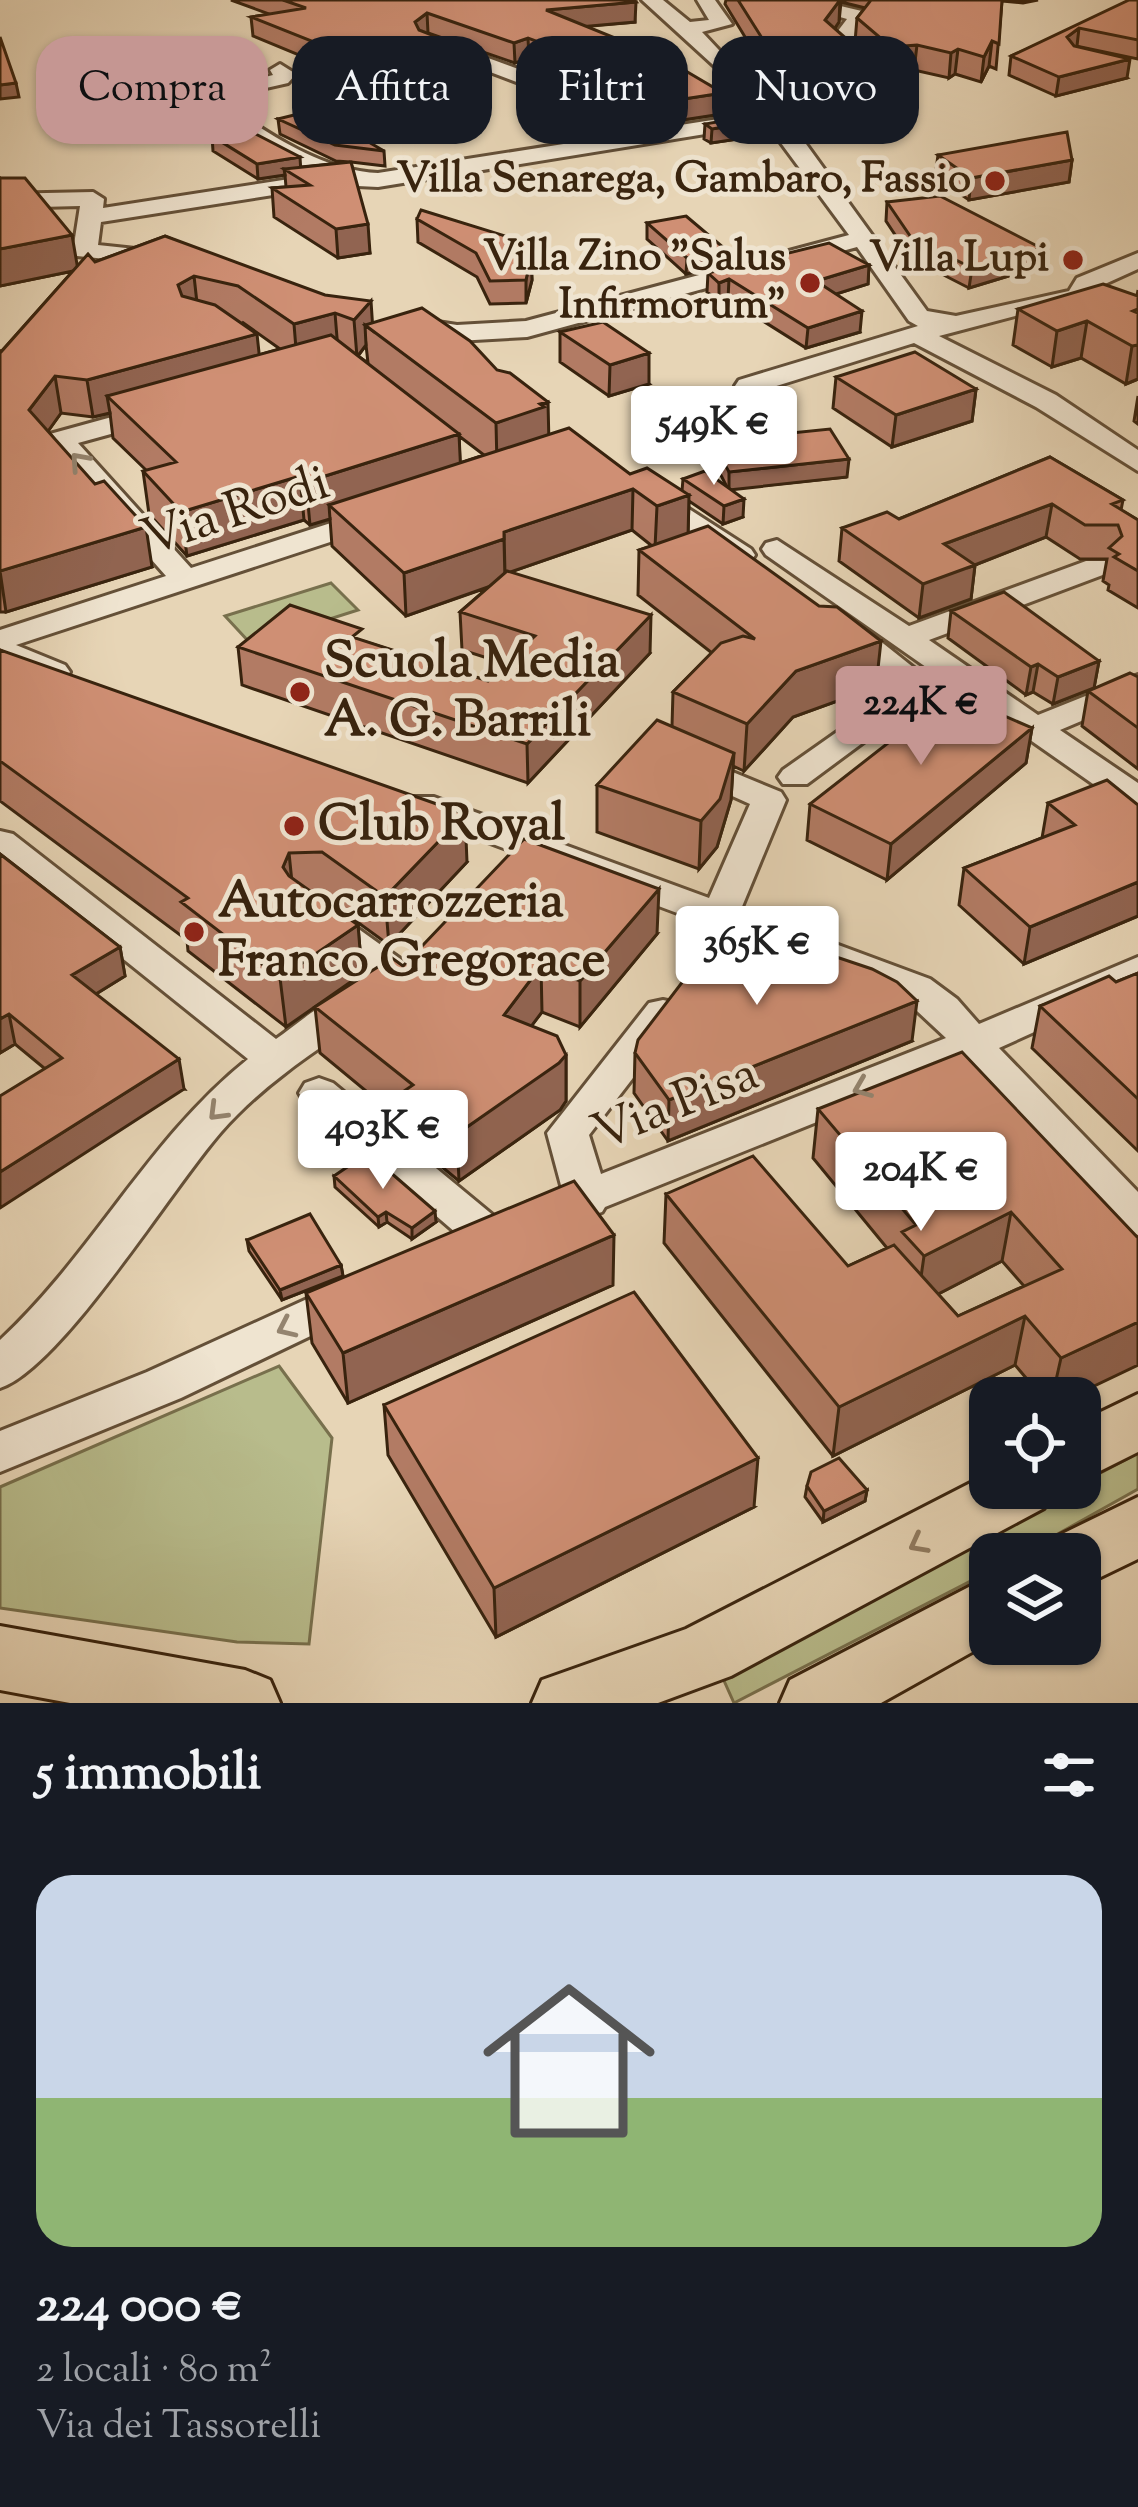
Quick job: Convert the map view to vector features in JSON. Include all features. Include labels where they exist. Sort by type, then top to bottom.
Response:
[{"type":"main road","points":[[1101,1442],[1138,1420]]},
{"type":"main road","points":[[567,1703],[706,1654],[981,1509]]},
{"type":"main road","points":[[1101,1546],[1138,1526]]},
{"type":"main road","points":[[815,1703],[969,1619]]},
{"type":"main road","points":[[0,1658],[245,1703]]},
{"type":"street","points":[[651,0],[712,53]]},
{"type":"street","points":[[688,28],[722,24],[706,0]]},
{"type":"street","points":[[790,0],[859,16],[844,36]]},
{"type":"street","points":[[280,70],[286,74],[281,80],[201,96],[247,129],[337,178]]},
{"type":"street","points":[[90,217],[337,178],[378,180],[596,144]]},
{"type":"street","points":[[796,144],[918,316],[963,324]]},
{"type":"street","points":[[0,202],[93,199],[85,251],[188,261]]},
{"type":"street","points":[[378,322],[463,345],[862,238]]},
{"type":"street","points":[[1078,298],[1086,283],[1138,260]]},
{"type":"street","points":[[748,386],[916,334],[1048,300],[1078,298],[1138,323]]},
{"type":"street","points":[[916,334],[1046,401],[1138,463]]},
{"type":"street","points":[[185,580],[60,440],[198,400]]},
{"type":"street","points":[[626,477],[922,687],[795,777]]},
{"type":"street","name":"Via Rodi","points":[[0,640],[404,509]]},
{"type":"street","points":[[777,549],[1138,799]]},
{"type":"street","points":[[905,638],[1096,567]]},
{"type":"street","points":[[0,650],[93,687]]},
{"type":"street","points":[[1035,728],[1138,685]]},
{"type":"street","points":[[653,748],[769,800],[720,914]]},
{"type":"street","points":[[394,796],[510,856],[720,914],[916,988],[943,1008],[970,1044],[1138,1219]]},
{"type":"street","points":[[0,842],[274,1059]]},
{"type":"street","points":[[311,913],[399,976]]},
{"type":"street","points":[[0,1369],[87,1282],[209,1118],[274,1059],[399,976],[427,946]]},
{"type":"street","name":"Via Pisa","points":[[442,1254],[484,1233],[586,1201],[1138,970]]},
{"type":"street","points":[[586,1201],[568,1133],[685,983]]},
{"type":"street","points":[[319,1093],[484,1233]]},
{"type":"street","points":[[0,1452],[164,1385],[399,1274]]},
{"type":"green space","points":[[331,583],[358,610],[251,644],[225,616]]},
{"type":"green space","points":[[279,1366],[332,1438],[309,1644],[237,1642],[0,1608],[0,1487]]},
{"type":"green space","points":[[1138,1453],[1138,1489],[1059,1533],[987,1533],[1032,1509],[1101,1509],[1101,1473]]},
{"type":"green space","points":[[969,1543],[969,1582],[734,1703],[721,1674]]},
{"type":"building","points":[[283,0],[636,2],[546,10],[610,36],[516,36],[514,43],[427,13],[415,22],[419,30],[434,36],[299,36],[251,17],[306,8]]},
{"type":"building","points":[[738,0],[840,0],[825,20],[843,36],[761,36]]},
{"type":"building","points":[[871,0],[1002,0],[999,44],[992,41],[984,57],[919,45],[919,36],[878,36],[857,18]]},
{"type":"building","points":[[1129,0],[1138,0],[1138,40],[1079,28],[1067,37],[1074,46],[1130,59],[1059,77],[1011,56]]},
{"type":"building","points":[[0,37],[16,83],[0,85]]},
{"type":"building","points":[[688,72],[712,87],[712,95],[688,98]]},
{"type":"building","points":[[1067,132],[1072,160],[971,178],[938,155]]},
{"type":"building","points":[[268,140],[300,157],[257,164],[225,144]]},
{"type":"building","points":[[372,144],[384,151],[335,145]]},
{"type":"building","points":[[351,162],[368,224],[336,229],[272,188],[310,185],[284,169]]},
{"type":"building","points":[[0,178],[25,178],[72,235],[0,249]]},
{"type":"building","points":[[940,196],[1041,248],[972,268],[928,246],[919,249],[887,202]]},
{"type":"building","points":[[421,210],[528,243],[531,257],[526,280],[490,281],[476,253],[417,219]]},
{"type":"building","points":[[686,216],[724,248],[687,258],[647,223]]},
{"type":"building","points":[[165,236],[325,295],[371,301],[354,320],[335,313],[294,324],[238,286],[194,276],[178,285],[182,296],[215,305],[257,334],[87,380],[55,376],[29,410],[95,484],[104,481],[146,527],[0,571],[0,351],[88,254],[95,262]]},
{"type":"building","points":[[829,243],[869,265],[816,281],[862,311],[808,328],[729,279],[719,283],[708,273]]},
{"type":"building","points":[[1103,284],[1138,296],[1138,309],[1133,311],[1138,313],[1138,345],[1087,321],[1057,331],[1018,309]]},
{"type":"building","points":[[422,308],[470,341],[497,370],[510,373],[548,402],[496,423],[365,325]]},
{"type":"building","points":[[603,322],[649,353],[610,365],[560,332]]},
{"type":"building","points":[[331,335],[459,434],[306,482],[300,476],[181,512],[143,471],[176,462],[107,396]]},
{"type":"building","points":[[915,352],[976,389],[896,415],[836,377]]},
{"type":"building","points":[[569,428],[630,474],[647,468],[689,495],[657,506],[633,489],[504,532],[504,539],[404,573],[329,505]]},
{"type":"building","points":[[830,429],[849,459],[729,472],[712,441]]},
{"type":"building","points":[[1050,457],[1123,500],[1112,504],[1138,520],[1138,571],[1114,557],[1119,554],[1109,548],[1122,536],[1118,525],[1085,525],[1052,504],[944,544],[975,565],[923,584],[842,528],[887,512],[899,519]]},
{"type":"building","points":[[705,471],[744,499],[724,506],[683,479]]},
{"type":"building","points":[[708,526],[819,606],[837,607],[881,641],[796,671],[747,724],[673,692],[721,643],[743,636],[755,639],[639,550]]},
{"type":"building","points":[[507,571],[651,615],[527,744],[238,647],[290,605],[362,629],[352,637],[488,681],[535,636],[460,612]]},
{"type":"building","points":[[1004,592],[1099,661],[1058,677],[1038,664],[1031,667],[951,611]]},
{"type":"building","points":[[0,650],[465,814],[385,897],[322,852],[289,853],[283,867],[289,876],[358,925],[280,978],[181,902],[188,898],[0,761]]},
{"type":"building","points":[[1130,673],[1138,677],[1138,728],[1088,691]]},
{"type":"building","points":[[952,693],[1032,728],[891,844],[810,804]]},
{"type":"building","points":[[657,720],[734,753],[720,799],[701,821],[597,785]]},
{"type":"building","points":[[1107,780],[1138,805],[1138,882],[1030,927],[964,868],[1075,825],[1048,803]]},
{"type":"building","points":[[524,839],[659,889],[580,981],[541,966],[504,1015],[557,1036],[566,1055],[457,1134],[404,1091],[413,1085],[315,1007],[392,958],[403,966]]},
{"type":"building","points":[[0,854],[120,947],[72,975],[179,1059],[0,1172],[0,1096],[62,1058],[9,1014],[0,1019]]},
{"type":"building","points":[[729,921],[776,937],[770,942],[780,938],[872,969],[897,982],[917,1001],[669,1100],[635,1053],[638,1040]]},
{"type":"building","points":[[1138,973],[1138,1099],[1040,1006],[1109,976],[1116,982]]},
{"type":"building","points":[[962,1052],[1138,1238],[1138,1322],[1061,1358],[1025,1316],[839,1407],[666,1194],[753,1156],[848,1266],[894,1245],[958,1316],[1062,1269],[1011,1212],[924,1256],[902,1232],[916,1225],[818,1109]]},
{"type":"building","points":[[368,1153],[435,1211],[412,1228],[386,1212],[378,1217],[334,1176]]},
{"type":"building","points":[[574,1181],[614,1235],[343,1353],[306,1293]]},
{"type":"building","points":[[310,1214],[341,1265],[280,1290],[247,1240]]},
{"type":"building","points":[[634,1292],[758,1458],[494,1588],[384,1405]]},
{"type":"building","points":[[839,1458],[867,1490],[824,1511],[807,1486],[811,1472]]},
{"type":"place","name":"Villa Senarega, Gambaro, Fassio","points":[[995,181]]},
{"type":"place","name":"Villa Lupi","points":[[1073,260]]},
{"type":"place","name":"Villa Zino \"Salus Infirmorum\"","points":[[810,283]]},
{"type":"place","name":"Scuola Media A. G. Barrili","points":[[300,692]]},
{"type":"place","name":"Club Royal","points":[[294,826]]},
{"type":"place","name":"Autocarrozzeria Franco Gregorace","points":[[194,932]]}]
